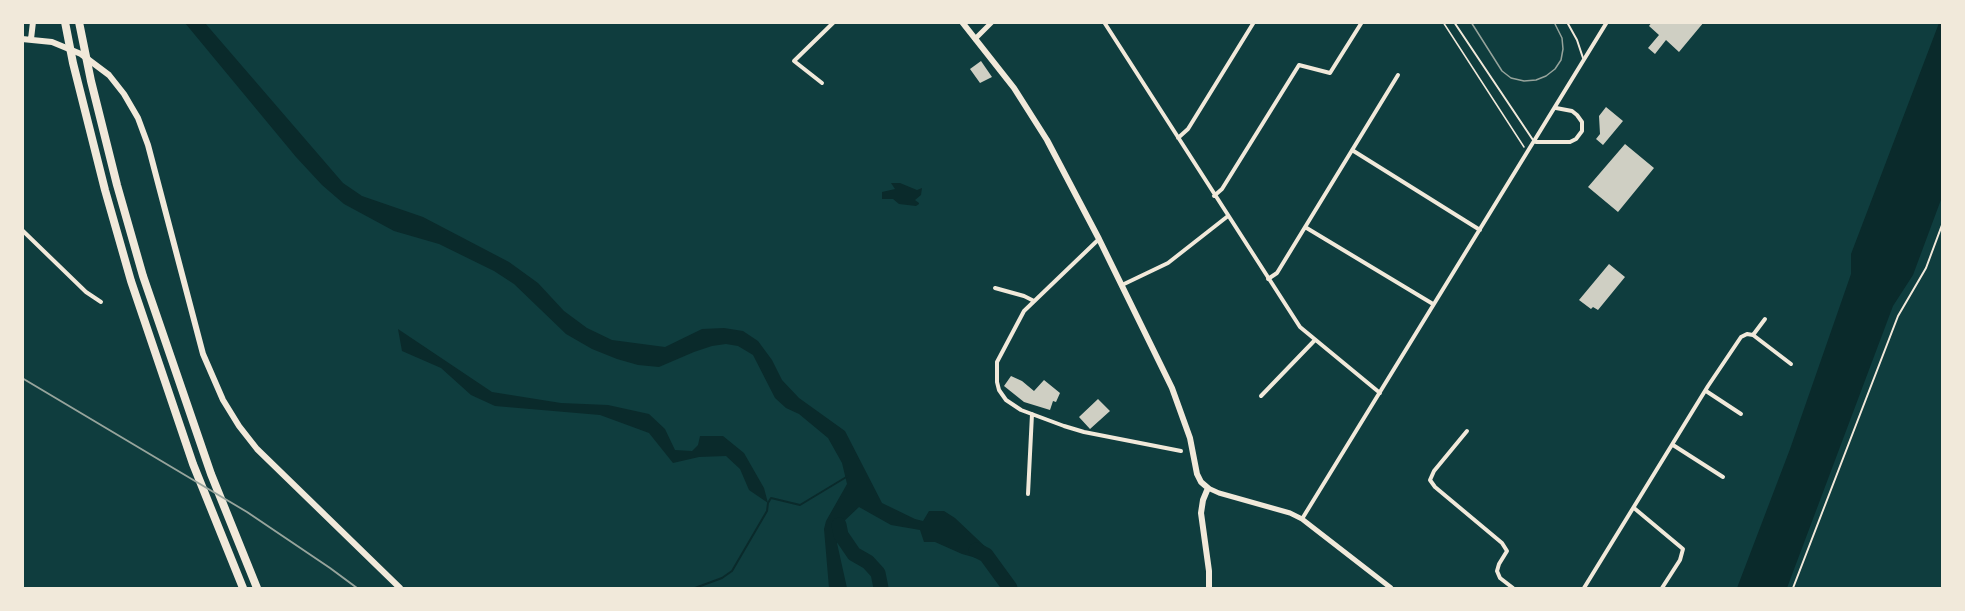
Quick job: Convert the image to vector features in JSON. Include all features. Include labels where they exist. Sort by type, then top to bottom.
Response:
[{"type":"highway","points":[[65,22],[105,190],[131,280],[193,464],[243,588]]},
{"type":"highway","points":[[79,22],[117,185],[143,276],[211,474],[257,588]]},
{"type":"main road","points":[[32,39],[33,22]]},
{"type":"main road","points":[[962,22],[1015,90],[1047,140],[1099,239],[1172,388],[1190,438],[1197,474],[1208,488],[1201,513],[1209,571],[1209,588]]},
{"type":"main road","points":[[22,39],[62,45],[91,60],[109,75],[124,94],[138,118],[148,145],[204,354],[223,400],[239,426],[262,454],[400,588]]},
{"type":"street","points":[[822,83],[795,61],[834,22]]},
{"type":"street","points":[[975,39],[992,22]]},
{"type":"street","points":[[1104,22],[1300,327],[1380,393]]},
{"type":"street","points":[[1178,138],[1188,129],[1254,22]]},
{"type":"street","points":[[1214,196],[1222,189],[1299,65],[1330,73],[1362,22]]},
{"type":"street","points":[[1302,519],[1607,22]]},
{"type":"street","points":[[1268,279],[1277,273],[1398,75]]},
{"type":"street","points":[[1535,142],[1566,142],[1576,139],[1579,135],[1582,127],[1580,117],[1572,111],[1556,108]]},
{"type":"street","points":[[1352,150],[1480,230]]},
{"type":"street","points":[[1122,285],[1168,263],[1228,216]]},
{"type":"street","points":[[1305,227],[1434,305]]},
{"type":"street","points":[[22,230],[86,292],[102,303]]},
{"type":"street","points":[[1099,239],[1024,311],[997,362],[997,382],[1002,395],[1012,405],[1084,432],[1181,451]]},
{"type":"street","points":[[994,288],[1034,301]]},
{"type":"street","points":[[1753,335],[1765,319]]},
{"type":"street","points":[[1584,588],[1741,337],[1747,334],[1753,335],[1791,364]]},
{"type":"street","points":[[1261,396],[1314,340]]},
{"type":"street","points":[[1706,391],[1741,414]]},
{"type":"street","points":[[1028,494],[1032,414]]},
{"type":"street","points":[[1467,431],[1434,471],[1430,480],[1435,487],[1505,546],[1507,551],[1497,567],[1500,578],[1513,588]]},
{"type":"street","points":[[1673,445],[1723,477]]},
{"type":"street","points":[[1208,488],[1290,513],[1302,519],[1391,588]]},
{"type":"street","points":[[1634,508],[1683,549],[1680,560],[1662,588]]},
{"type":"lane","points":[[1454,22],[1535,142]]},
{"type":"lane","points":[[1567,22],[1577,40],[1583,61]]},
{"type":"lane","points":[[1793,588],[1898,316],[1926,268],[1942,225]]},
{"type":"path","points":[[1443,22],[1528,152]]},
{"type":"water","points":[[185,23],[205,23],[343,183],[362,196],[423,217],[509,262],[538,283],[564,311],[587,328],[612,340],[665,347],[702,329],[724,328],[743,331],[758,341],[772,360],[782,380],[799,398],[845,431],[882,503],[923,521],[929,511],[944,511],[955,518],[992,553],[991,562],[962,554],[935,542],[924,542],[920,530],[891,525],[859,507],[839,526],[837,543],[847,588],[829,588],[824,529],[826,521],[847,484],[842,463],[828,438],[775,398],[753,355],[738,346],[726,344],[694,352],[659,367],[638,365],[592,349],[566,334],[514,284],[494,271],[439,244],[394,231],[344,204],[322,185],[296,157]]},
{"type":"water","points":[[1939,23],[1942,23],[1942,197],[1913,275],[1893,306],[1787,588],[1737,588],[1790,449],[1851,274],[1851,254]]},
{"type":"water","points":[[891,183],[900,183],[917,190],[922,188],[921,195],[915,200],[919,204],[916,206],[899,204],[893,199],[882,199],[882,192],[895,189]]},
{"type":"water","points":[[398,329],[492,392],[561,403],[608,405],[649,414],[665,429],[675,450],[692,451],[698,445],[700,436],[723,436],[744,453],[764,488],[768,503],[749,490],[740,469],[726,456],[699,457],[673,463],[649,433],[600,415],[495,406],[471,395],[441,368],[402,351]]},
{"type":"building","points":[[1652,22],[1704,22],[1679,52],[1666,40],[1655,54],[1648,48],[1659,35],[1649,26]]},
{"type":"building","points":[[981,61],[992,77],[980,83],[970,69]]},
{"type":"building","points":[[1606,107],[1623,121],[1603,145],[1596,139],[1600,134],[1599,116]]},
{"type":"building","points":[[1625,144],[1654,168],[1618,212],[1588,187]]},
{"type":"building","points":[[1609,264],[1625,277],[1598,310],[1593,307],[1591,309],[1579,300]]},
{"type":"building","points":[[1011,376],[1022,381],[1034,391],[1044,380],[1060,393],[1056,402],[1053,401],[1050,410],[1024,402],[1004,386]]},
{"type":"building","points":[[1098,399],[1110,411],[1090,429],[1079,417]]},
{"type":"waterway","points":[[695,588],[722,578],[732,571],[767,511],[771,498],[800,505],[848,476]]},
{"type":"waterway","points":[[839,525],[841,535],[854,554],[868,562],[878,573],[881,588]]},
{"type":"waterway","points":[[976,550],[986,555],[1010,588]]},
{"type":"tram line","points":[[1471,22],[1502,71],[1511,78],[1524,81],[1546,76],[1561,60],[1562,38],[1554,22]]},
{"type":"railway","points":[[22,378],[247,512],[357,588]]}]
